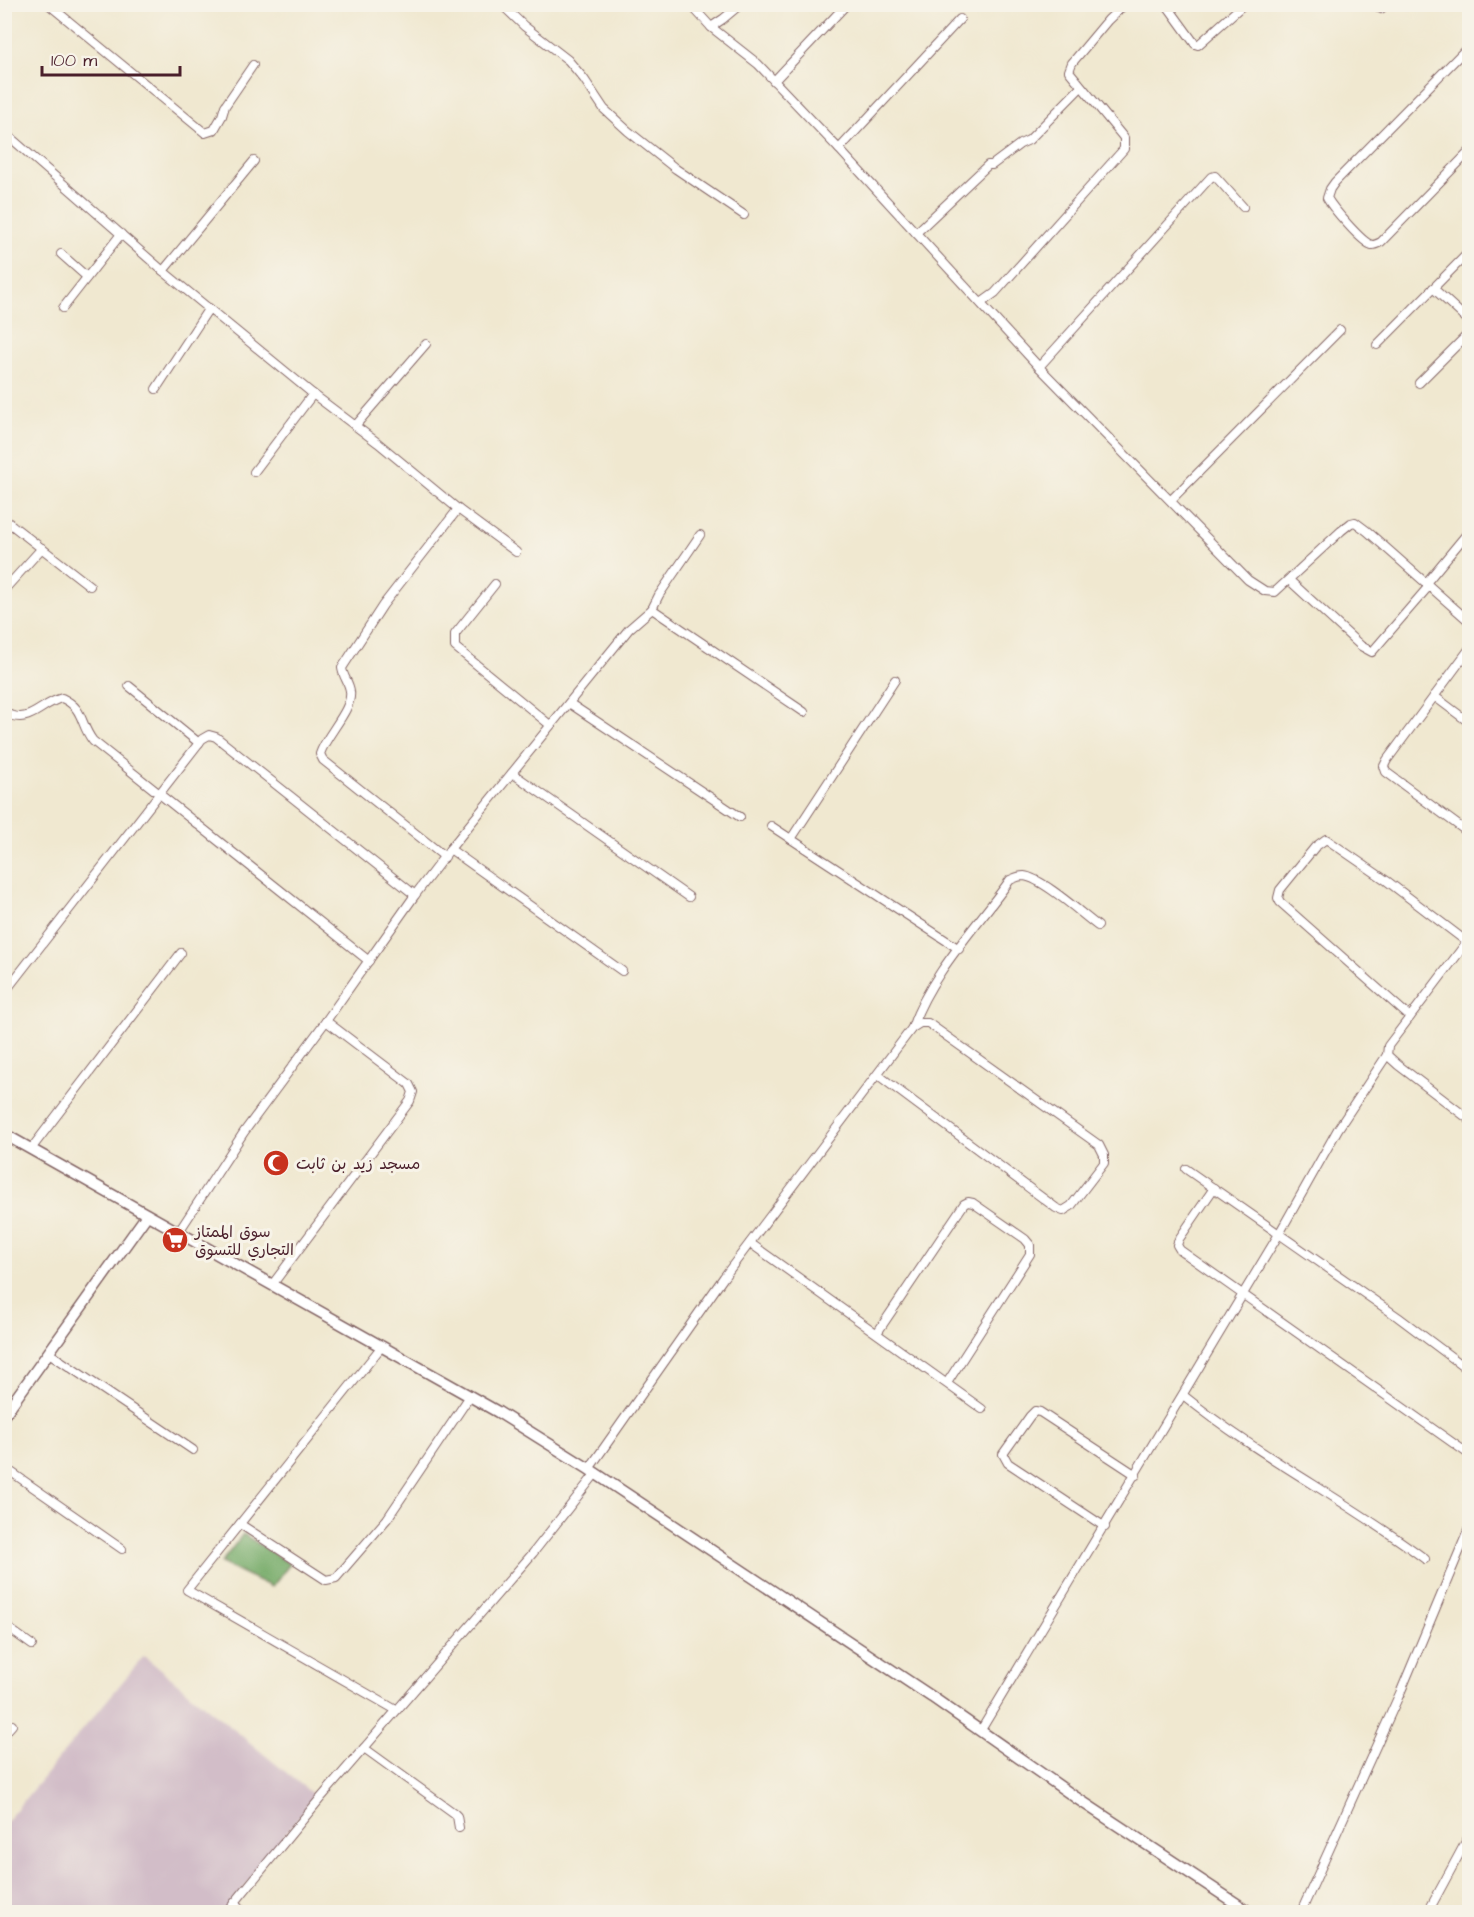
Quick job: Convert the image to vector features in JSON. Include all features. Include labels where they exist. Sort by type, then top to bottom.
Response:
[{"type":"main road","points":[[4,1134],[470,1396],[593,1471],[1249,1912]]},
{"type":"main road","points":[[4,1415],[147,1215]]},
{"type":"street","points":[[48,4],[206,133],[214,130],[225,106],[253,65]]},
{"type":"street","points":[[501,4],[524,26],[568,60],[604,109],[627,131],[676,169],[744,215]]},
{"type":"street","points":[[690,4],[711,27],[758,64],[1039,367],[1256,586],[1272,593],[1341,531],[1355,522],[1470,622]]},
{"type":"street","points":[[711,27],[741,4]]},
{"type":"street","points":[[774,81],[847,4]]},
{"type":"street","points":[[981,303],[995,293],[1124,149],[1124,138],[1081,87],[1069,71],[1069,67],[1108,20],[1125,4]]},
{"type":"street","points":[[1166,4],[1198,45],[1244,4]]},
{"type":"street","points":[[1376,4],[1381,9],[1387,4]]},
{"type":"street","points":[[839,149],[960,19]]},
{"type":"street","points":[[1470,45],[1335,182],[1327,198],[1361,237],[1376,244],[1381,242],[1470,150]]},
{"type":"street","points":[[916,233],[988,165],[992,165],[1029,140],[1081,87]]},
{"type":"street","points":[[4,132],[163,271],[313,394],[516,552]]},
{"type":"street","points":[[163,271],[254,161]]},
{"type":"street","points":[[1039,367],[1211,177],[1215,176],[1243,207]]},
{"type":"street","points":[[63,308],[121,234]]},
{"type":"street","points":[[1377,345],[1470,251]]},
{"type":"street","points":[[61,254],[87,277]]},
{"type":"street","points":[[1433,288],[1470,322]]},
{"type":"street","points":[[156,389],[209,308]]},
{"type":"street","points":[[1171,500],[1340,330]]},
{"type":"street","points":[[1419,383],[1470,332]]},
{"type":"street","points":[[356,426],[426,344]]},
{"type":"street","points":[[254,472],[313,394]]},
{"type":"street","points":[[445,856],[323,760],[320,754],[323,742],[350,699],[350,690],[342,668],[383,605],[458,509]]},
{"type":"street","points":[[4,519],[90,586]]},
{"type":"street","points":[[1289,580],[1361,646],[1372,652],[1376,651],[1470,530]]},
{"type":"street","points":[[178,1233],[244,1132],[415,895],[629,629],[652,609],[700,535]]},
{"type":"street","points":[[4,590],[42,548]]},
{"type":"street","points":[[495,584],[455,634],[455,647],[550,725]]},
{"type":"street","points":[[652,609],[804,712]]},
{"type":"street","points":[[1470,648],[1387,760],[1385,769],[1470,834]]},
{"type":"street","points":[[791,839],[895,680]]},
{"type":"street","points":[[129,686],[199,743]]},
{"type":"street","points":[[1434,696],[1470,723]]},
{"type":"street","points":[[4,712],[18,718],[27,717],[51,701],[62,698],[73,704],[79,710],[86,732],[93,741],[369,960]]},
{"type":"street","points":[[569,703],[740,818]]},
{"type":"street","points":[[4,993],[161,795],[199,743],[209,735],[216,737],[415,895]]},
{"type":"street","points":[[512,773],[689,897]]},
{"type":"street","points":[[771,826],[959,949]]},
{"type":"street","points":[[981,1730],[1136,1475],[1279,1234],[1338,1129],[1387,1054],[1388,1046],[1410,1017],[1468,940],[1326,839],[1315,847],[1280,890],[1278,898],[1410,1017]]},
{"type":"street","points":[[450,849],[622,970]]},
{"type":"street","points":[[227,1912],[396,1710],[533,1553],[593,1471],[750,1243],[912,1028],[924,999],[1010,880],[1017,877],[1031,878],[1098,926]]},
{"type":"street","points":[[31,1149],[181,953]]},
{"type":"street","points":[[272,1285],[410,1101],[413,1092],[409,1084],[326,1021]]},
{"type":"street","points":[[878,1075],[1056,1208],[1064,1211],[1071,1206],[1104,1163],[1104,1155],[1099,1145],[928,1023],[920,1023],[912,1028]]},
{"type":"street","points":[[1387,1054],[1470,1120]]},
{"type":"street","points":[[1186,1169],[1398,1317],[1470,1371]]},
{"type":"street","points":[[1214,1188],[1179,1239],[1177,1245],[1180,1250],[1470,1455]]},
{"type":"street","points":[[877,1334],[964,1204],[973,1203],[1024,1239],[1030,1245],[1030,1254],[946,1383]]},
{"type":"street","points":[[750,1243],[982,1409]]},
{"type":"street","points":[[382,1346],[187,1590],[396,1710]]},
{"type":"street","points":[[50,1353],[193,1450]]},
{"type":"street","points":[[1183,1395],[1297,1475],[1390,1533],[1425,1559]]},
{"type":"street","points":[[240,1524],[326,1580],[336,1578],[387,1519],[470,1396]]},
{"type":"street","points":[[1104,1527],[1008,1463],[1003,1454],[1035,1411],[1040,1412],[1136,1475]]},
{"type":"street","points":[[4,1467],[122,1549]]},
{"type":"street","points":[[1301,1912],[1401,1691],[1470,1526]]},
{"type":"street","points":[[4,1625],[32,1645]]},
{"type":"street","points":[[4,1734],[12,1725]]},
{"type":"street","points":[[364,1748],[457,1816],[459,1828]]},
{"type":"street","points":[[1428,1912],[1470,1834]]},
{"type":"street","points":[[234,1903],[245,1912]]},
{"type":"shaded area","points":[[144,1656],[315,1796],[225,1912],[5,1912],[5,1823]]},
{"type":"green space","points":[[243,1534],[290,1564],[272,1587],[221,1563]]},
{"type":"place","name":"مسجد زيد بن ثابت","points":[[276,1163]]},
{"type":"place","name":"سوق الممتاز التجاري للتسوق","points":[[175,1240]]}]
